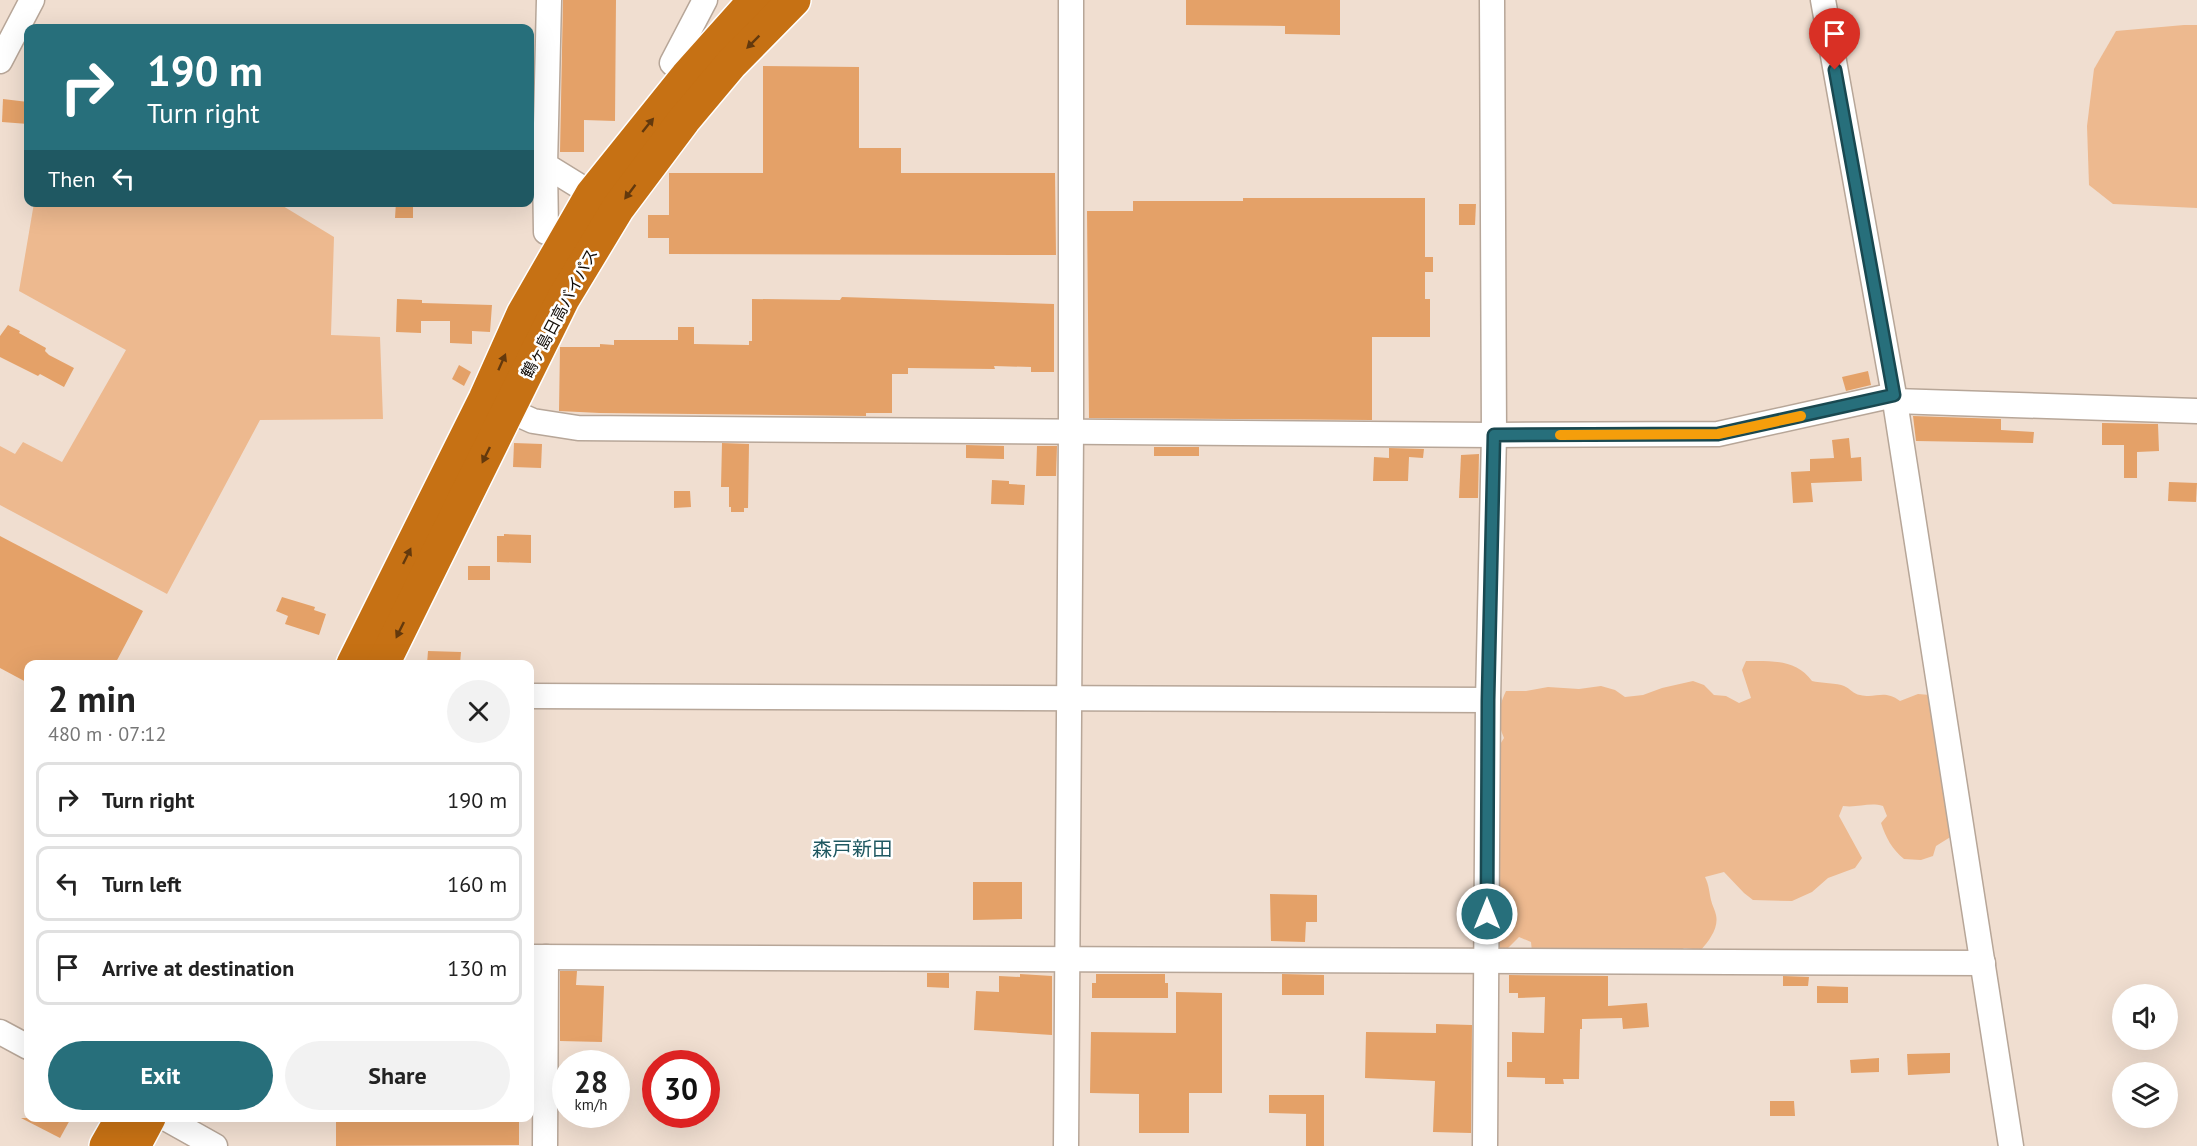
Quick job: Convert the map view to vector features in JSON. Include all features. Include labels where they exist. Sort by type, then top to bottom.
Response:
[{"type":"highway","name":"鶴ヶ島日高バイパス","points":[[385,660],[497,404],[523,314],[592,194],[687,76],[755,0]]},
{"type":"highway","name":"鶴ヶ島日高バイパス","points":[[355,660],[497,404],[618,208],[684,120],[731,64],[794,0]]},
{"type":"highway","points":[[106,1146],[120,1122]]},
{"type":"highway","points":[[134,1146],[147,1122]]},
{"type":"street","points":[[0,61],[32,0]]},
{"type":"street","points":[[546,232],[537,165],[549,0]]},
{"type":"street","points":[[687,76],[672,63],[705,0]]},
{"type":"street","points":[[1066,1146],[1071,432],[1071,0]]},
{"type":"street","points":[[1485,1146],[1488,700],[1494,435],[1492,0]]},
{"type":"street","points":[[1823,0],[1894,398],[2011,1146]]},
{"type":"street","points":[[537,165],[592,194]]},
{"type":"street","points":[[497,404],[533,421],[578,428],[1494,435],[1718,434],[1894,398],[2197,411]]},
{"type":"street","points":[[534,696],[1488,700]]},
{"type":"street","points":[[545,1146],[538,957],[1983,963]]},
{"type":"street","points":[[0,1032],[24,1045]]},
{"type":"street","points":[[172,1122],[215,1146]]},
{"type":"shaded area","points":[[2197,25],[2197,208],[2113,204],[2089,185],[2087,126],[2094,69],[2116,31]]},
{"type":"shaded area","points":[[33,207],[285,207],[334,237],[331,335],[380,337],[383,419],[260,420],[167,594],[0,505],[0,446],[15,454],[23,442],[62,462],[126,350],[19,291]]},
{"type":"shaded area","points":[[1746,661],[1791,665],[1806,674],[1812,681],[1841,685],[1860,695],[1884,695],[1900,701],[1918,694],[1930,695],[1952,836],[1936,846],[1933,856],[1921,860],[1904,859],[1887,838],[1881,823],[1887,816],[1883,806],[1843,806],[1839,816],[1862,858],[1855,868],[1828,878],[1812,892],[1792,901],[1753,900],[1724,872],[1705,877],[1717,920],[1713,934],[1701,950],[1684,948],[1677,953],[1622,949],[1610,957],[1532,952],[1531,942],[1519,937],[1508,948],[1500,949],[1494,942],[1499,746],[1504,738],[1499,714],[1506,691],[1526,691],[1548,687],[1579,689],[1601,686],[1615,690],[1625,697],[1643,695],[1693,681],[1704,685],[1714,695],[1726,696],[1739,703],[1751,698],[1742,670]]},
{"type":"building","points":[[563,0],[616,0],[615,121],[584,120],[584,152],[560,152]]},
{"type":"building","points":[[1186,0],[1340,0],[1340,35],[1285,34],[1285,26],[1186,25]]},
{"type":"building","points":[[763,66],[859,67],[859,148],[901,148],[901,173],[1055,173],[1056,255],[669,254],[669,238],[648,238],[648,215],[669,215],[669,173],[763,173]]},
{"type":"building","points":[[3,99],[24,102],[24,124],[2,122]]},
{"type":"building","points":[[1243,198],[1425,198],[1425,257],[1433,257],[1433,272],[1425,272],[1425,299],[1430,299],[1430,337],[1372,337],[1372,420],[1089,418],[1087,211],[1133,211],[1133,201],[1243,201]]},
{"type":"building","points":[[1459,204],[1476,204],[1475,225],[1459,225]]},
{"type":"building","points":[[396,207],[413,207],[413,218],[395,218]]},
{"type":"building","points":[[842,297],[1054,304],[1054,372],[1031,372],[1031,367],[908,368],[908,374],[892,374],[892,413],[866,413],[866,416],[559,411],[560,347],[600,347],[600,344],[614,345],[614,340],[678,340],[678,327],[694,327],[694,344],[749,345],[749,341],[752,341],[752,299],[840,300]]},
{"type":"building","points":[[397,299],[422,300],[422,303],[492,305],[490,332],[472,331],[472,344],[450,343],[450,321],[421,321],[421,333],[396,332]]},
{"type":"building","points":[[8,325],[46,348],[45,351],[49,355],[74,368],[64,387],[0,357],[0,336]]},
{"type":"building","points":[[459,365],[471,372],[464,386],[452,379]]},
{"type":"building","points":[[1868,371],[1871,385],[1846,391],[1842,377]]},
{"type":"building","points":[[1913,416],[2001,419],[2001,430],[2034,432],[2033,443],[1916,441]]},
{"type":"building","points":[[2102,423],[2158,424],[2159,451],[2137,452],[2137,478],[2124,478],[2124,445],[2102,445]]},
{"type":"building","points":[[1849,438],[1851,458],[1861,457],[1862,481],[1811,483],[1813,502],[1793,503],[1791,472],[1810,471],[1810,459],[1834,458],[1832,440]]},
{"type":"building","points":[[514,443],[542,444],[541,468],[513,467]]},
{"type":"building","points":[[722,443],[749,444],[748,508],[744,508],[744,512],[731,512],[729,487],[721,487]]},
{"type":"building","points":[[966,445],[1004,446],[1004,459],[966,458]]},
{"type":"building","points":[[1037,446],[1057,446],[1056,476],[1036,476]]},
{"type":"building","points":[[1154,447],[1199,447],[1199,456],[1154,456]]},
{"type":"building","points":[[1389,448],[1424,449],[1423,458],[1409,457],[1408,481],[1373,481],[1374,457],[1389,458]]},
{"type":"building","points":[[1479,454],[1478,498],[1459,498],[1461,455]]},
{"type":"building","points":[[992,480],[1025,485],[1024,505],[991,504]]},
{"type":"building","points":[[2169,482],[2197,483],[2196,502],[2168,501]]},
{"type":"building","points":[[674,491],[690,491],[691,507],[674,508]]},
{"type":"building","points":[[504,534],[531,535],[531,563],[497,562],[497,536],[504,536]]},
{"type":"building","points":[[0,536],[143,611],[117,660],[24,660],[24,681],[0,668]]},
{"type":"building","points":[[468,566],[490,566],[490,580],[468,580]]},
{"type":"building","points":[[282,597],[315,607],[314,610],[326,614],[319,635],[285,624],[288,616],[276,611]]},
{"type":"building","points":[[428,651],[461,652],[460,660],[427,660]]},
{"type":"building","points":[[973,882],[1022,882],[1022,919],[973,920]]},
{"type":"building","points":[[1270,894],[1317,895],[1317,922],[1306,922],[1305,942],[1271,941]]},
{"type":"building","points":[[560,971],[577,971],[576,985],[604,986],[602,1042],[560,1041]]},
{"type":"building","points":[[927,973],[949,973],[949,988],[927,987]]},
{"type":"building","points":[[1020,974],[1052,976],[1052,1035],[974,1030],[976,991],[999,992],[999,976],[1020,977]]},
{"type":"building","points":[[1096,974],[1165,974],[1165,983],[1168,983],[1168,998],[1092,998],[1092,983],[1096,983]]},
{"type":"building","points":[[1282,974],[1324,975],[1324,995],[1282,995]]},
{"type":"building","points":[[1509,975],[1608,976],[1608,1006],[1647,1003],[1649,1027],[1623,1029],[1622,1018],[1582,1019],[1579,1079],[1563,1079],[1564,1084],[1545,1084],[1545,1078],[1507,1077],[1507,1062],[1512,1062],[1512,1032],[1544,1033],[1545,997],[1518,998],[1518,993],[1509,993]]},
{"type":"building","points":[[1783,976],[1809,977],[1808,986],[1783,986]]},
{"type":"building","points":[[1817,986],[1848,987],[1848,1003],[1817,1003]]},
{"type":"building","points":[[1176,992],[1222,993],[1222,1093],[1189,1093],[1189,1133],[1139,1133],[1139,1094],[1090,1093],[1091,1032],[1176,1033]]},
{"type":"building","points":[[1436,1024],[1472,1025],[1471,1133],[1433,1132],[1435,1081],[1365,1078],[1366,1032],[1436,1033]]},
{"type":"building","points":[[1950,1053],[1950,1073],[1908,1075],[1907,1054]]},
{"type":"building","points":[[1879,1058],[1879,1072],[1851,1073],[1850,1060]]},
{"type":"building","points":[[1269,1095],[1324,1095],[1324,1146],[1306,1146],[1306,1114],[1269,1113]]},
{"type":"building","points":[[1770,1101],[1794,1101],[1795,1116],[1770,1116]]},
{"type":"building","points":[[29,1122],[69,1122],[60,1138]]},
{"type":"building","points":[[336,1122],[519,1122],[519,1145],[336,1146]]},
{"type":"slow traffic","points":[[1560,435],[1718,434],[1801,416]]},
{"type":"district","name":"森戸新田","points":[[852,849]]},
{"type":"route","points":[[1487,914],[1488,700],[1494,435],[1718,434],[1894,395],[1835,70]]}]
